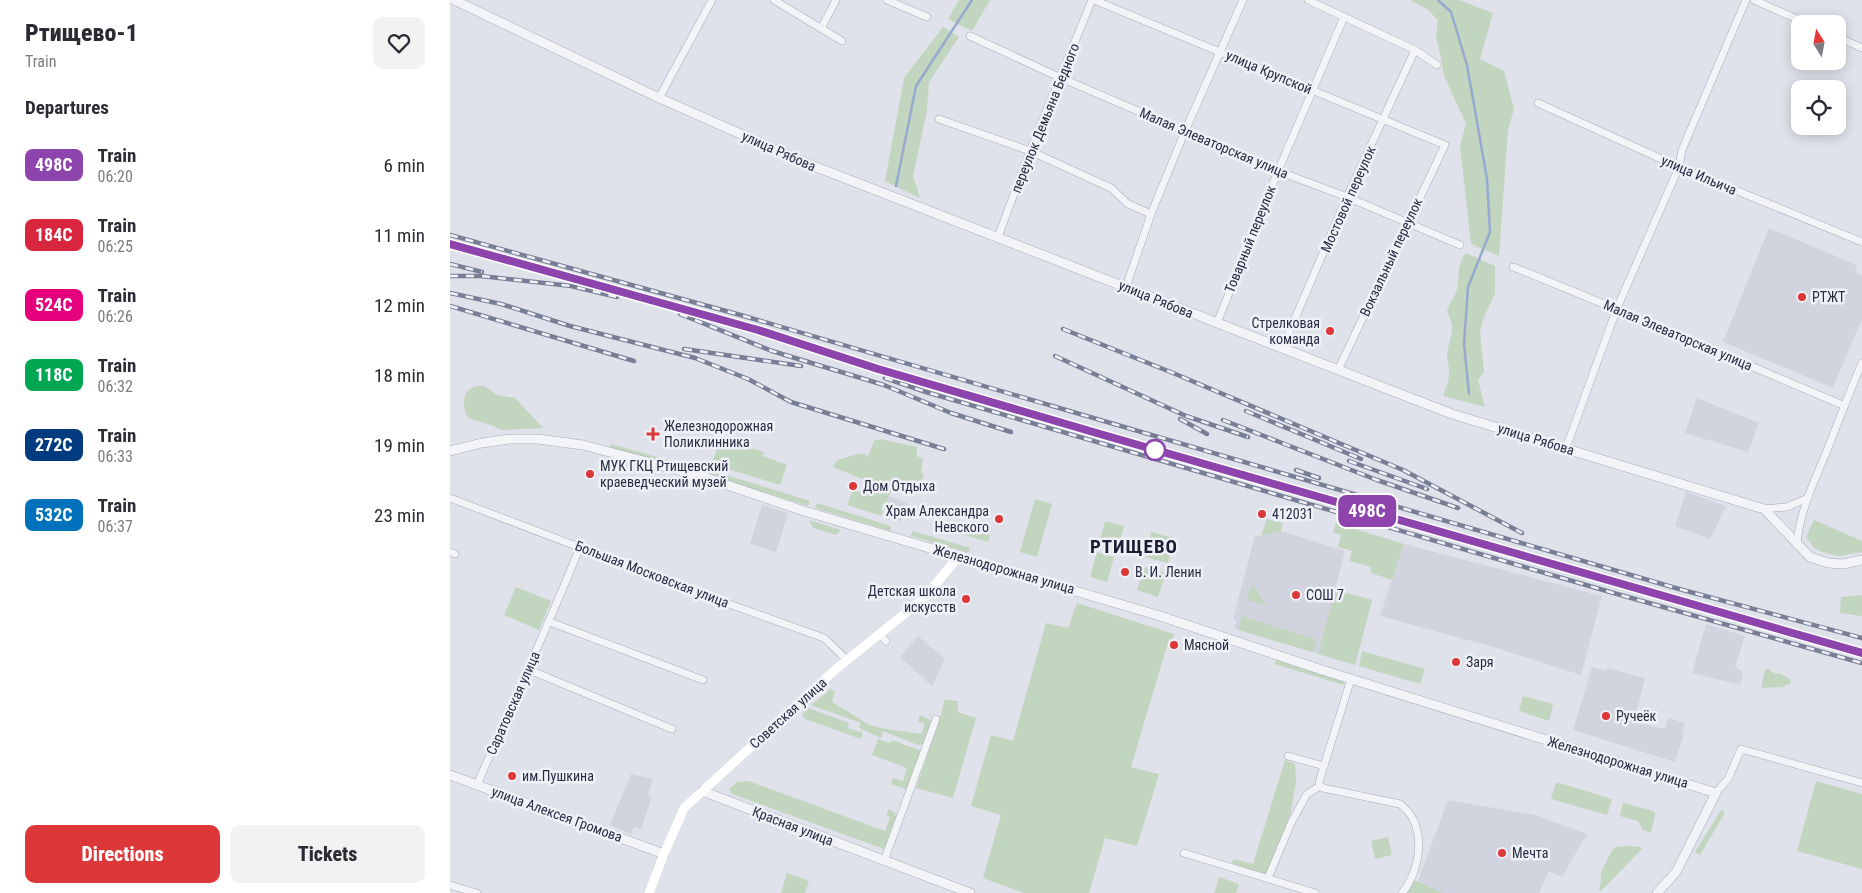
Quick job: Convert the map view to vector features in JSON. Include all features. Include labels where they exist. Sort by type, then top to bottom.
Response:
[{"type":"main road","name":"Советская улица","points":[[649,893],[684,808],[847,660],[883,638],[923,599],[959,556]]},
{"type":"street","name":"улица Рябова","points":[[454,0],[659,98],[811,165],[1217,324],[1452,414],[1764,509]]},
{"type":"street","points":[[659,98],[712,0]]},
{"type":"street","points":[[774,0],[822,27],[842,41]]},
{"type":"street","points":[[822,27],[836,0]]},
{"type":"street","points":[[887,0],[928,17]]},
{"type":"street","name":"улица Крупской","points":[[1093,0],[1445,145]]},
{"type":"street","name":"переулок Демьяна Бедного","points":[[998,237],[1030,151],[1093,0]]},
{"type":"street","points":[[1126,287],[1151,214],[1185,131],[1243,0]]},
{"type":"street","points":[[1308,0],[1416,50],[1437,65]]},
{"type":"street","points":[[1566,448],[1617,308],[1679,167],[1682,150],[1746,0]]},
{"type":"street","points":[[1754,0],[1791,16]]},
{"type":"street","name":"Товарный переулок","points":[[1217,324],[1278,171],[1344,17]]},
{"type":"street","name":"Малая Элеваторская улица","points":[[970,36],[1062,78],[1278,171],[1348,197],[1460,245]]},
{"type":"street","points":[[1846,41],[1862,48]]},
{"type":"street","name":"Мостовой переулок","points":[[1282,349],[1348,197],[1416,50]]},
{"type":"street","name":"улица Ильича","points":[[1538,103],[1679,167],[1862,242]]},
{"type":"street","points":[[938,119],[1030,151],[1111,188],[1128,204],[1151,214]]},
{"type":"street","name":"Вокзальный переулок","points":[[1338,370],[1445,145]]},
{"type":"street","name":"Малая Элеваторская улица","points":[[1513,267],[1617,308],[1705,348],[1843,405]]},
{"type":"street","points":[[1797,545],[1798,531],[1808,498],[1843,405],[1862,363]]},
{"type":"street","name":"Железнодорожная улица","points":[[450,451],[482,443],[510,439],[538,439],[583,444],[704,477],[804,511],[1166,617],[1351,678],[1716,793]]},
{"type":"street","name":"Большая Московская улица","points":[[450,498],[715,599],[824,638],[847,660]]},
{"type":"street","points":[[1764,509],[1787,507],[1808,498]]},
{"type":"street","points":[[1764,509],[1810,557],[1828,563],[1843,564],[1862,560]]},
{"type":"street","name":"Саратовская улица","points":[[476,785],[527,669],[550,622],[580,547]]},
{"type":"street","points":[[550,622],[703,680]]},
{"type":"street","points":[[527,669],[672,730]]},
{"type":"street","points":[[1320,786],[1319,782],[1351,678]]},
{"type":"street","points":[[884,861],[936,719]]},
{"type":"street","points":[[1656,893],[1676,872],[1716,793],[1728,779],[1741,749],[1862,782]]},
{"type":"street","points":[[1288,756],[1324,766]]},
{"type":"street","name":"улица Алексея Громова","points":[[450,775],[664,854]]},
{"type":"street","points":[[1268,878],[1292,821],[1306,794],[1320,786]]},
{"type":"street","points":[[1320,786],[1400,804],[1409,811],[1416,829],[1420,848],[1414,868],[1402,893]]},
{"type":"street","name":"Красная улица","points":[[702,790],[970,893]]},
{"type":"street","points":[[1184,853],[1315,893]]},
{"type":"street","points":[[450,885],[477,893]]},
{"type":"shaded area","name":"РТЖТ","points":[[1769,228],[1857,265],[1855,272],[1862,275],[1862,319],[1833,388],[1723,342]]},
{"type":"shaded area","points":[[1697,398],[1759,423],[1748,452],[1685,433]]},
{"type":"shaded area","points":[[1686,492],[1726,506],[1710,539],[1675,526]]},
{"type":"shaded area","points":[[889,496],[908,504],[901,521],[885,516]]},
{"type":"shaded area","points":[[762,505],[788,513],[776,552],[750,544]]},
{"type":"shaded area","name":"СОШ 7","points":[[1281,531],[1345,551],[1335,590],[1372,600],[1355,665],[1234,628],[1237,620],[1233,619],[1255,535],[1262,536]]},
{"type":"shaded area","points":[[1404,544],[1602,596],[1581,675],[1493,647],[1380,616]]},
{"type":"shaded area","points":[[1706,624],[1745,636],[1735,667],[1743,672],[1740,685],[1692,673]]},
{"type":"shaded area","points":[[918,636],[945,659],[932,686],[900,657]]},
{"type":"shaded area","name":"Ручеёк","points":[[1592,667],[1606,671],[1607,668],[1645,678],[1634,722],[1665,729],[1668,718],[1685,723],[1682,733],[1684,734],[1675,762],[1573,730]]},
{"type":"shaded area","points":[[631,774],[653,779],[648,795],[652,797],[641,829],[634,827],[631,834],[610,825]]},
{"type":"shaded area","name":"Мечта","points":[[1448,800],[1535,815],[1587,834],[1562,877],[1549,871],[1539,893],[1443,893],[1418,881]]},
{"type":"green space","points":[[959,0],[990,0],[972,31],[948,19]]},
{"type":"green space","points":[[1411,0],[1459,0],[1493,13],[1480,59],[1504,71],[1514,109],[1508,130],[1499,256],[1471,244],[1460,146],[1466,124],[1443,73],[1436,37],[1438,20],[1428,10]]},
{"type":"green space","points":[[943,27],[959,37],[929,82],[927,110],[913,176],[920,198],[885,181],[904,78]]},
{"type":"green space","points":[[1466,253],[1495,266],[1495,293],[1483,319],[1480,331],[1484,372],[1478,380],[1485,407],[1443,396],[1449,376],[1447,357],[1452,334],[1452,324],[1447,312],[1456,292],[1460,266]]},
{"type":"green space","points":[[484,386],[497,395],[515,398],[543,428],[501,430],[468,418],[464,404],[465,395],[471,388]]},
{"type":"green space","points":[[720,439],[764,452],[763,456],[787,465],[780,485],[712,464]]},
{"type":"green space","points":[[880,439],[917,447],[917,456],[923,459],[921,473],[924,474],[920,485],[897,485],[891,491],[886,504],[883,504],[882,516],[847,505],[853,490],[865,494],[870,482],[833,467],[837,460],[858,454],[865,454],[868,457],[874,441]]},
{"type":"green space","points":[[611,444],[699,469],[698,473],[610,447]]},
{"type":"green space","points":[[710,470],[810,501],[808,506],[709,475]]},
{"type":"green space","points":[[1035,499],[1052,504],[1037,557],[1020,552]]},
{"type":"green space","points":[[817,503],[891,526],[890,531],[815,508]]},
{"type":"green space","points":[[1267,519],[1283,523],[1281,531],[1261,536]]},
{"type":"green space","points":[[809,520],[841,530],[836,535],[813,528]]},
{"type":"green space","points":[[1814,520],[1862,541],[1862,552],[1838,556],[1814,548],[1806,537]]},
{"type":"green space","points":[[1105,521],[1124,526],[1118,549],[1099,544]]},
{"type":"green space","points":[[1336,523],[1404,544],[1392,580],[1371,573],[1371,567],[1349,561],[1352,551],[1338,547],[1341,535],[1333,532]]},
{"type":"green space","points":[[964,527],[990,535],[988,542],[962,534]]},
{"type":"green space","points":[[913,531],[970,548],[968,553],[911,536]]},
{"type":"green space","points":[[1151,532],[1174,538],[1168,563],[1145,557]]},
{"type":"green space","points":[[1097,552],[1114,557],[1107,582],[1090,577]]},
{"type":"green space","points":[[1145,567],[1166,573],[1158,597],[1137,590]]},
{"type":"green space","points":[[1251,586],[1254,587],[1267,606],[1247,600]]},
{"type":"green space","points":[[516,587],[551,601],[539,630],[504,615]]},
{"type":"green space","points":[[1335,590],[1372,600],[1355,665],[1318,654]]},
{"type":"green space","points":[[1862,595],[1862,616],[1840,613],[1841,597]]},
{"type":"green space","points":[[1077,603],[1174,634],[1172,639],[1169,639],[1131,767],[1159,774],[1137,846],[1105,838],[1089,893],[1024,893],[983,878],[1001,815],[971,806],[991,735],[1013,741],[1046,623],[1068,628]]},
{"type":"green space","points":[[1242,616],[1317,640],[1313,652],[1238,630]]},
{"type":"green space","points":[[1362,651],[1425,669],[1420,684],[1359,666]]},
{"type":"green space","points":[[1276,660],[1344,682],[1343,685],[1275,664]]},
{"type":"green space","points":[[1768,669],[1775,674],[1779,673],[1790,679],[1791,683],[1782,687],[1761,688],[1765,670]]},
{"type":"green space","points":[[831,689],[835,691],[832,702],[868,724],[880,728],[921,734],[925,724],[918,721],[920,715],[932,721],[926,744],[918,745],[883,731],[881,738],[859,728],[861,723],[811,705]]},
{"type":"green space","points":[[1523,696],[1553,704],[1549,721],[1519,711]]},
{"type":"green space","points":[[944,700],[958,701],[958,712],[976,718],[953,798],[916,788],[942,712]]},
{"type":"green space","points":[[808,708],[849,723],[848,728],[863,733],[861,739],[805,719],[802,715]]},
{"type":"green space","points":[[878,739],[890,743],[892,740],[921,752],[908,790],[891,784],[893,778],[903,781],[907,768],[872,755]]},
{"type":"green space","points":[[1285,760],[1295,764],[1296,781],[1290,818],[1267,872],[1264,874],[1234,865],[1232,863],[1233,859],[1253,864]]},
{"type":"green space","points":[[748,781],[885,831],[890,817],[886,815],[889,809],[895,813],[897,820],[884,849],[732,794],[729,789],[737,782]]},
{"type":"green space","points":[[1816,781],[1862,794],[1862,869],[1797,851]]},
{"type":"green space","points":[[1556,782],[1612,799],[1607,815],[1551,799]]},
{"type":"green space","points":[[1623,803],[1653,811],[1655,814],[1651,833],[1643,830],[1638,821],[1620,816]]},
{"type":"green space","points":[[1721,810],[1724,811],[1724,814],[1700,855],[1695,852]]},
{"type":"green space","points":[[1388,837],[1392,855],[1375,859],[1371,841]]},
{"type":"green space","points":[[1631,846],[1642,849],[1601,891],[1599,889],[1601,873],[1613,849],[1615,847]]},
{"type":"green space","points":[[787,873],[809,881],[805,893],[781,893]]},
{"type":"green space","points":[[1219,877],[1239,884],[1236,893],[1214,893]]},
{"type":"green space","points":[[1412,881],[1418,881],[1443,893],[1406,893]]},
{"type":"waterway","points":[[896,186],[916,86],[972,0]]},
{"type":"waterway","points":[[1438,0],[1451,12],[1467,65],[1487,179],[1490,232],[1468,287],[1464,344],[1469,394]]},
{"type":"railway","points":[[450,235],[744,316],[1679,589],[1862,638]]},
{"type":"railway","points":[[450,244],[758,330],[878,369],[1862,653]]},
{"type":"railway","points":[[450,264],[482,272]]},
{"type":"railway","points":[[450,276],[481,276],[571,286],[617,297]]},
{"type":"railway","points":[[450,293],[501,304],[570,326],[695,358],[748,379],[791,402],[944,449]]},
{"type":"railway","points":[[450,306],[634,361]]},
{"type":"railway","points":[[680,314],[772,351],[884,385],[951,413],[1011,432]]},
{"type":"railway","points":[[1063,329],[1403,470],[1522,533]]},
{"type":"railway","points":[[684,349],[801,366]]},
{"type":"railway","points":[[1055,356],[1186,416],[1248,437]]},
{"type":"railway","points":[[885,378],[926,392],[1610,592],[1862,663]]},
{"type":"railway","points":[[1246,411],[1361,459]]},
{"type":"railway","points":[[1180,419],[1207,434]]},
{"type":"railway","points":[[1223,420],[1377,480],[1458,508]]},
{"type":"railway","points":[[1349,461],[1427,489]]},
{"type":"railway","points":[[1296,470],[1319,478]]},
{"type":"train","name":"498С","points":[[450,244],[780,336],[878,369],[1644,592],[1740,617],[1862,653]]},
{"type":"place","name":"РТЖТ","points":[[1802,297]]},
{"type":"place","name":"Стрелковая команда","points":[[1330,331]]},
{"type":"place","name":"Железнодорожная Поликлинника","points":[[653,434]]},
{"type":"place","name":"МУК ГКЦ Ртищевский краеведческий музей","points":[[590,474]]},
{"type":"place","name":"Дом Отдыха","points":[[853,486]]},
{"type":"place","name":"412031","points":[[1262,514]]},
{"type":"place","name":"Храм Александра Невского","points":[[999,519]]},
{"type":"place","name":"В. И. Ленин","points":[[1125,572]]},
{"type":"place","name":"СОШ 7","points":[[1296,595]]},
{"type":"place","name":"Детская школа искусств","points":[[966,599]]},
{"type":"place","name":"Мясной","points":[[1174,645]]},
{"type":"place","name":"Заря","points":[[1456,662]]},
{"type":"place","name":"Ручеёк","points":[[1606,716]]},
{"type":"place","name":"им.Пушкина","points":[[512,776]]},
{"type":"place","name":"Мечта","points":[[1502,853]]},
{"type":"district","name":"РТИЩЕВО","points":[[1134,546]]}]
